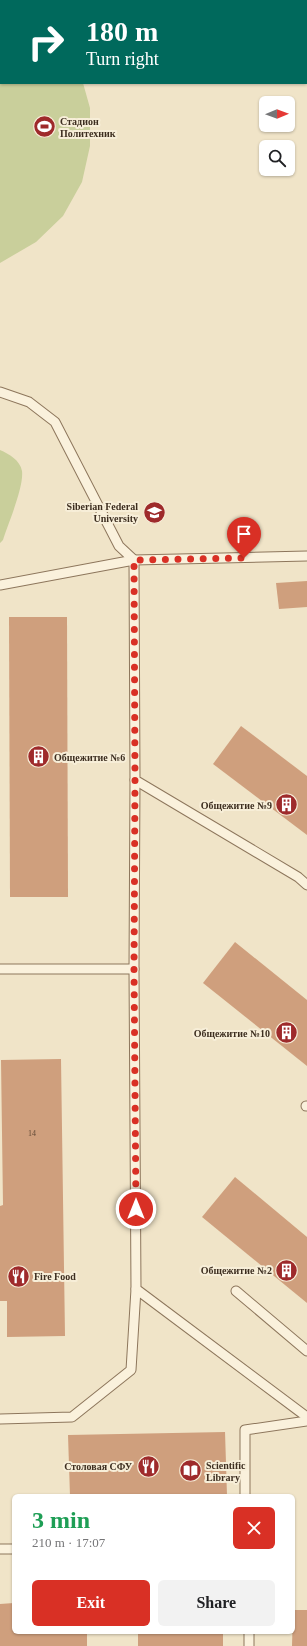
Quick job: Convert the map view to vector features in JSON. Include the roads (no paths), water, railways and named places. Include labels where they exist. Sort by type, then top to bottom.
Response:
[{"type":"lane","points":[[0,392],[29,402],[56,422],[119,546],[134,560],[136,1289],[131,1370],[72,1417],[0,1419]]},
{"type":"lane","points":[[0,585],[134,560],[307,556]]},
{"type":"lane","points":[[135,780],[298,877],[307,885]]},
{"type":"lane","points":[[0,969],[134,969]]},
{"type":"lane","points":[[136,1289],[307,1417]]},
{"type":"lane","points":[[236,1291],[307,1351]]},
{"type":"lane","points":[[245,1494],[245,1430],[307,1421]]},
{"type":"lane","points":[[0,1549],[12,1549]]},
{"type":"lane","points":[[249,1634],[250,1646]]},
{"type":"place","name":"Стадион Политехник","points":[[45,127]]},
{"type":"place","name":"Siberian Federal University","points":[[154,512]]},
{"type":"place","name":"Общежитие №6","points":[[38,757]]},
{"type":"place","name":"Общежитие №9","points":[[287,805]]},
{"type":"place","name":"Общежитие №10","points":[[286,1033]]},
{"type":"place","name":"Общежитие №2","points":[[287,1270]]},
{"type":"place","name":"Fire Food","points":[[19,1276]]},
{"type":"place","name":"Столовая СФУ","points":[[148,1466]]},
{"type":"place","name":"Scientific Library","points":[[191,1471]]}]
